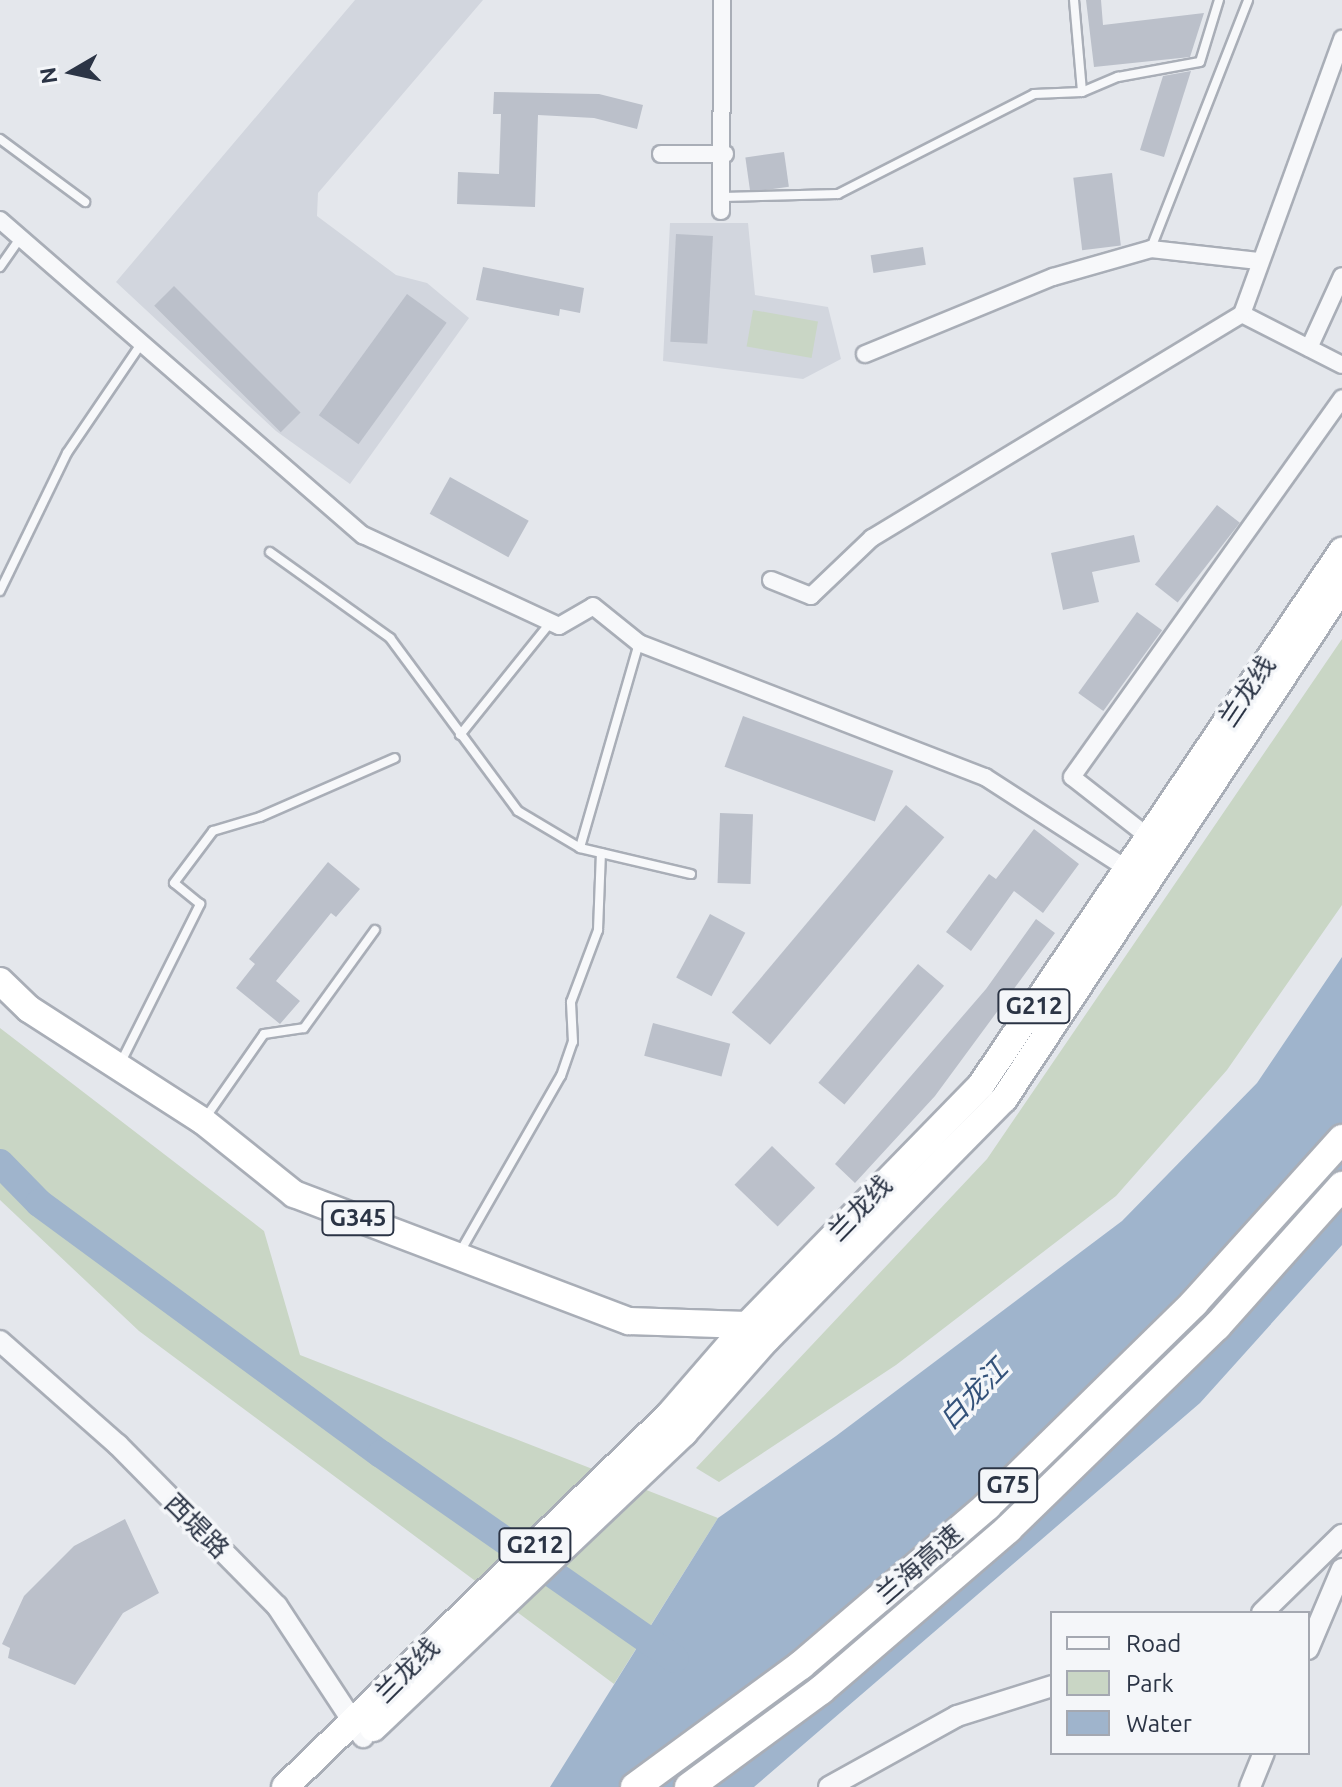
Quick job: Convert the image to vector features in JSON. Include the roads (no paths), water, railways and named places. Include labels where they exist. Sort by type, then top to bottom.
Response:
[{"type":"highway","name":"兰龙线","points":[[311,1787],[358,1730],[677,1424],[981,1085],[1138,874],[1342,551]]},
{"type":"highway","name":"兰龙线","points":[[1158,844],[1342,587]]},
{"type":"highway","name":"G345","points":[[0,981],[29,1009],[203,1121],[294,1194],[629,1321],[757,1332]]},
{"type":"highway","name":"兰海高速","points":[[635,1787],[801,1665],[987,1506],[1194,1303],[1342,1139]]},
{"type":"highway","name":"兰海高速","points":[[689,1787],[821,1690],[1008,1529],[1217,1326],[1342,1186]]},
{"type":"highway","name":"兰龙线","points":[[285,1787],[358,1730]]},
{"type":"street","points":[[722,0],[725,154],[722,204]]},
{"type":"street","points":[[771,580],[811,596],[872,538],[1242,314],[1258,261],[1342,39]]},
{"type":"street","points":[[661,154],[725,154]]},
{"type":"street","points":[[0,220],[22,234],[141,344],[363,535],[559,626],[593,606],[639,643],[985,777],[1138,874]]},
{"type":"street","points":[[865,354],[1053,277],[1151,249],[1258,261]]},
{"type":"street","points":[[1309,348],[1342,276]]},
{"type":"street","points":[[1242,314],[1342,365]]},
{"type":"street","points":[[1158,844],[1072,777],[1342,399]]},
{"type":"street","name":"西堤路","points":[[0,1341],[118,1445],[277,1606],[358,1730]]},
{"type":"street","points":[[1264,1611],[1342,1535]]},
{"type":"street","points":[[1310,1644],[1342,1569]]},
{"type":"street","points":[[829,1787],[957,1716],[1050,1687]]},
{"type":"street","points":[[1250,1787],[1263,1755]]},
{"type":"lane","points":[[1074,0],[1082,92]]},
{"type":"lane","points":[[722,204],[838,194],[1034,94],[1082,92],[1118,77],[1200,62],[1219,0]]},
{"type":"lane","points":[[1151,249],[1248,0]]},
{"type":"lane","points":[[0,139],[85,202]]},
{"type":"lane","points":[[0,267],[22,234]]},
{"type":"lane","points":[[0,591],[67,453],[141,344]]},
{"type":"lane","points":[[270,552],[390,638],[518,811],[580,848],[691,874]]},
{"type":"lane","points":[[460,735],[550,623]]},
{"type":"lane","points":[[580,848],[639,643]]},
{"type":"lane","points":[[119,1067],[200,904],[174,883],[213,831],[395,758]]},
{"type":"lane","points":[[458,1257],[561,1076],[573,1042],[571,1002],[598,930],[601,853]]},
{"type":"lane","points":[[203,1121],[264,1034],[304,1028],[375,930]]},
{"type":"water","name":"白龙江","points":[[1342,957],[1342,1245],[1200,1403],[754,1787],[550,1787],[718,1518],[836,1436],[1122,1221],[1257,1083]]},
{"type":"waterway","points":[[0,1163],[39,1203],[381,1454],[675,1659]]}]
